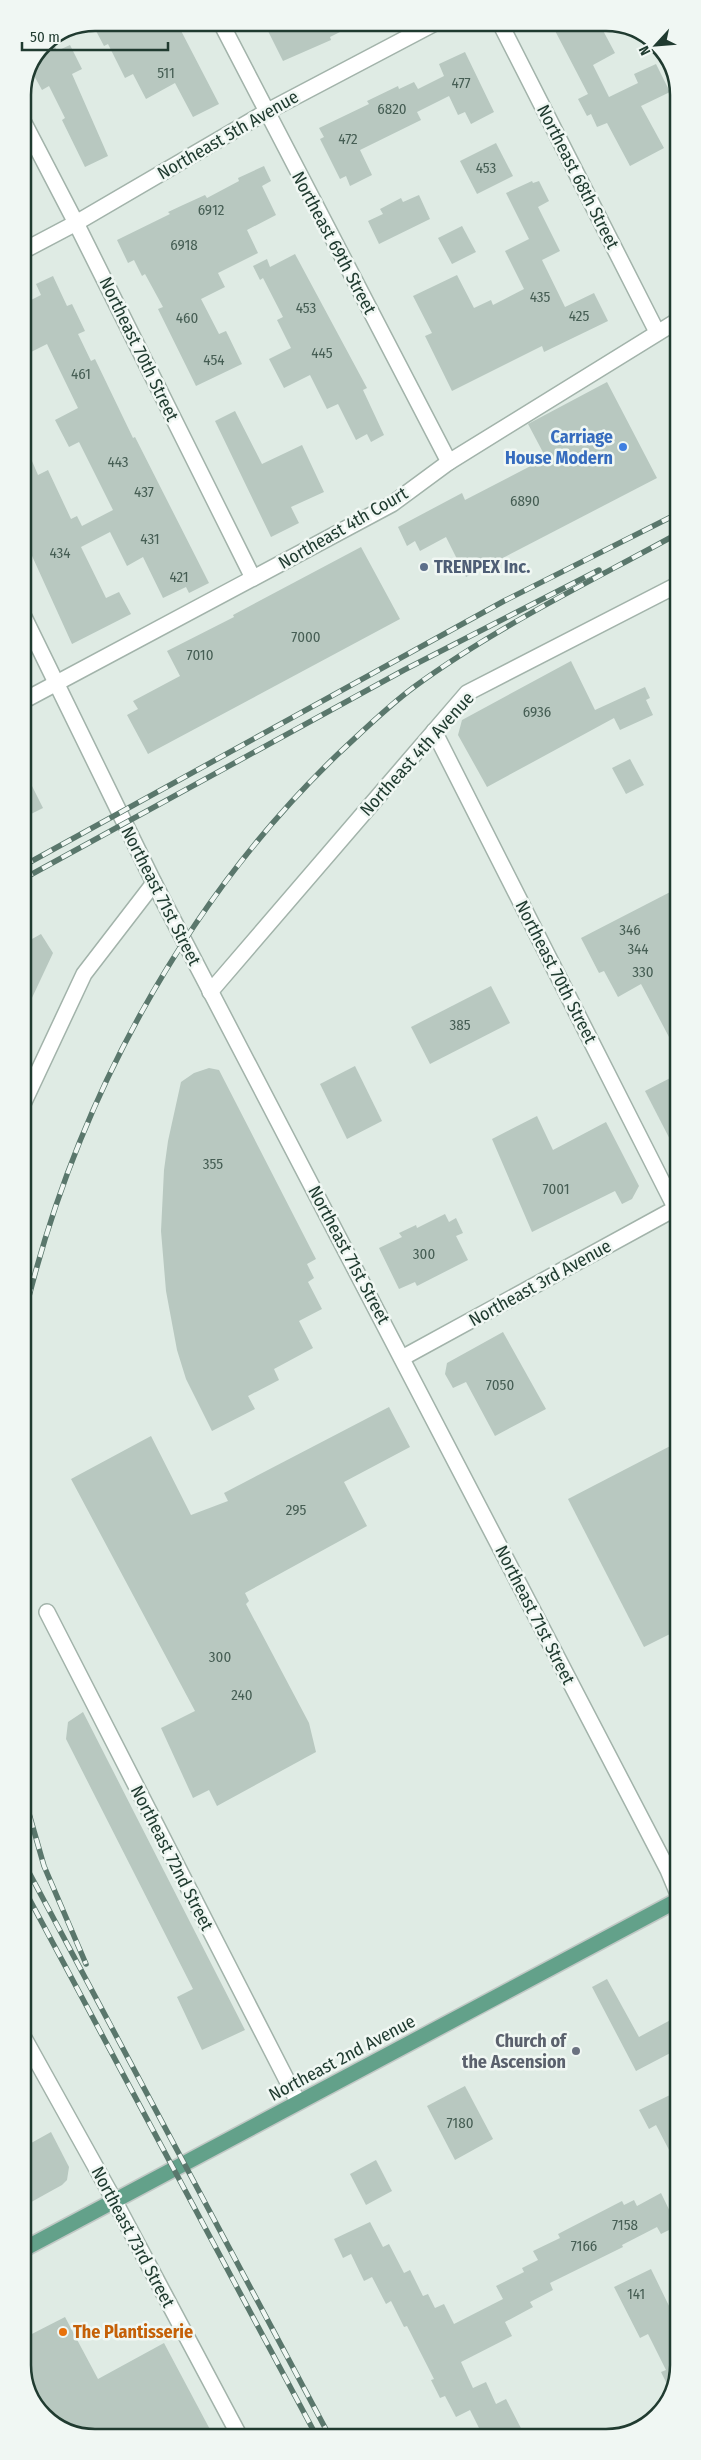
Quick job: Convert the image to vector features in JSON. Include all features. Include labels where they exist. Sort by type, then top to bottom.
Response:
[{"type":"main road","name":"Northeast 2nd Avenue","points":[[31,2245],[670,1904]]},
{"type":"street","name":"Northeast 69th Street","points":[[225,31],[448,462]]},
{"type":"street","name":"Northeast 5th Avenue","points":[[31,247],[76,223],[266,112],[420,31]]},
{"type":"street","name":"Northeast 68th Street","points":[[504,31],[657,332]]},
{"type":"street","name":"Northeast 70th Street","points":[[31,138],[76,223],[253,578]]},
{"type":"street","name":"Northeast 4th Court","points":[[31,696],[392,504],[448,462],[670,325]]},
{"type":"street","name":"Northeast 4th Avenue","points":[[210,992],[467,693],[670,589]]},
{"type":"street","name":"Northeast 71st Street","points":[[31,631],[154,884],[670,1875]]},
{"type":"street","name":"Northeast 70th Street","points":[[434,731],[670,1196]]},
{"type":"street","points":[[31,1087],[84,974],[154,884]]},
{"type":"street","name":"Northeast 3rd Avenue","points":[[402,1358],[670,1214]]},
{"type":"street","name":"Northeast 72nd Street","points":[[47,1612],[298,2102]]},
{"type":"street","name":"Northeast 73rd Street","points":[[31,2051],[114,2200],[236,2429]]},
{"type":"building","points":[[96,31],[181,31],[219,104],[193,117],[175,83],[146,99],[133,74],[125,78],[108,44],[104,46]]},
{"type":"building","points":[[268,31],[342,31],[330,37],[331,40],[283,61]]},
{"type":"building","points":[[555,31],[603,31],[615,53],[593,65],[609,97],[638,83],[634,74],[656,64],[670,92],[641,106],[664,148],[630,166],[607,123],[597,127],[591,114],[587,116],[578,99],[588,94]]},
{"type":"building","points":[[70,45],[82,69],[72,74],[108,156],[85,167],[62,120],[65,118],[49,86],[42,90],[34,76],[42,60],[55,46],[57,51]]},
{"type":"building","points":[[465,52],[494,112],[471,124],[465,112],[458,115],[449,96],[417,112],[421,120],[360,150],[372,175],[350,186],[346,176],[340,179],[320,139],[324,137],[319,128],[369,104],[367,101],[398,86],[399,89],[414,82],[418,89],[444,76],[439,64]]},
{"type":"building","points":[[496,143],[513,176],[477,194],[460,161]]},
{"type":"building","points":[[264,166],[271,181],[262,186],[276,215],[247,230],[258,253],[218,273],[225,287],[201,299],[219,334],[226,331],[242,364],[196,386],[158,309],[163,307],[145,274],[142,276],[134,260],[128,263],[117,240],[170,214],[168,212],[205,195],[207,198],[239,181],[238,178]]},
{"type":"building","points":[[532,181],[533,183],[539,181],[549,201],[538,207],[560,251],[542,260],[565,307],[594,293],[608,321],[544,352],[542,346],[452,391],[425,336],[432,333],[413,296],[457,275],[474,308],[491,300],[493,305],[524,289],[505,251],[529,239],[506,193]]},
{"type":"building","points":[[419,195],[430,219],[379,244],[368,221],[383,214],[380,209],[401,198],[403,202]]},
{"type":"building","points":[[462,226],[476,252],[452,264],[438,238]]},
{"type":"building","points":[[295,254],[367,388],[363,390],[384,435],[371,442],[367,434],[356,440],[338,404],[327,409],[310,375],[284,388],[269,359],[291,348],[277,320],[283,317],[263,278],[260,280],[253,266],[267,259],[270,267]]},
{"type":"building","points":[[53,276],[67,306],[72,304],[85,331],[78,334],[91,361],[95,359],[133,438],[135,437],[209,583],[189,593],[186,587],[163,598],[143,557],[127,566],[110,532],[81,547],[106,598],[119,592],[131,614],[72,644],[31,554],[31,459],[38,475],[48,470],[71,519],[77,516],[82,526],[113,510],[79,442],[69,447],[55,420],[78,408],[47,344],[31,352],[31,300],[41,295],[36,284]]},
{"type":"building","points":[[607,382],[657,478],[466,577],[446,537],[420,551],[415,541],[407,546],[398,527],[462,493],[465,500],[546,458],[528,424]]},
{"type":"building","points":[[235,411],[262,464],[302,445],[324,492],[291,507],[299,523],[271,537],[215,421]]},
{"type":"building","points":[[361,547],[400,619],[148,754],[127,715],[138,709],[133,701],[180,676],[167,651],[234,617],[233,615]]},
{"type":"building","points":[[571,661],[595,710],[645,687],[650,698],[646,700],[653,715],[620,730],[614,718],[487,787],[458,735],[462,720]]},
{"type":"building","points":[[630,759],[644,785],[626,794],[612,768]]},
{"type":"building","points":[[31,784],[43,808],[31,814]]},
{"type":"building","points":[[670,892],[670,1039],[641,984],[618,997],[604,971],[599,973],[581,938]]},
{"type":"building","points":[[41,934],[53,953],[31,1000],[31,940]]},
{"type":"building","points":[[491,986],[510,1023],[430,1064],[411,1027]]},
{"type":"building","points":[[355,1066],[382,1121],[347,1139],[320,1084]]},
{"type":"building","points":[[209,1068],[219,1070],[316,1259],[307,1264],[314,1278],[308,1282],[322,1309],[299,1321],[313,1348],[274,1369],[279,1380],[248,1396],[255,1409],[212,1431],[186,1379],[177,1350],[166,1291],[161,1231],[164,1170],[168,1141],[181,1082],[194,1073]]},
{"type":"building","points":[[670,1078],[670,1139],[645,1091]]},
{"type":"building","points":[[537,1116],[553,1150],[606,1122],[639,1186],[632,1199],[622,1204],[615,1191],[532,1232],[492,1139]]},
{"type":"building","points":[[445,1214],[449,1222],[456,1218],[463,1233],[456,1236],[468,1260],[417,1286],[415,1282],[399,1289],[379,1248],[402,1237],[399,1233],[416,1225],[417,1228]]},
{"type":"building","points":[[503,1332],[546,1409],[495,1436],[466,1382],[453,1388],[445,1374],[447,1363]]},
{"type":"building","points":[[389,1407],[410,1447],[344,1482],[367,1526],[245,1593],[249,1601],[246,1604],[309,1723],[316,1752],[217,1806],[209,1790],[193,1798],[161,1728],[195,1711],[71,1479],[151,1436],[191,1515],[228,1501],[224,1493]]},
{"type":"building","points":[[670,1446],[670,1634],[644,1647],[568,1499]]},
{"type":"building","points":[[83,1712],[245,2030],[202,2050],[177,1997],[193,1989],[66,1739],[68,1722]]},
{"type":"building","points":[[607,1979],[639,2037],[670,2020],[670,2053],[636,2071],[592,1987]]},
{"type":"building","points":[[465,2086],[493,2139],[455,2160],[427,2106]]},
{"type":"building","points":[[670,2095],[670,2152],[656,2125],[649,2129],[639,2110]]},
{"type":"building","points":[[51,2132],[69,2167],[67,2180],[62,2185],[31,2202],[31,2143]]},
{"type":"building","points":[[376,2160],[392,2191],[366,2205],[350,2174]]},
{"type":"building","points":[[661,2193],[670,2212],[670,2230],[661,2234],[657,2227],[622,2245],[623,2247],[550,2283],[553,2290],[530,2302],[533,2307],[505,2322],[512,2336],[461,2362],[473,2388],[486,2382],[496,2404],[506,2399],[521,2429],[480,2429],[470,2410],[456,2417],[445,2396],[440,2398],[431,2380],[434,2379],[407,2326],[404,2327],[391,2301],[386,2304],[372,2277],[364,2281],[351,2254],[343,2258],[334,2239],[370,2222],[383,2247],[389,2244],[404,2273],[410,2270],[423,2296],[428,2294],[435,2308],[444,2304],[454,2324],[503,2299],[496,2286],[524,2272],[522,2268],[538,2260],[533,2251],[560,2238],[558,2234],[622,2201],[624,2205],[634,2200],[637,2206]]},
{"type":"building","points":[[651,2269],[670,2308],[670,2365],[666,2383],[661,2372],[666,2370],[648,2334],[640,2338],[614,2287]]},
{"type":"building","points":[[65,2317],[98,2379],[164,2343],[210,2429],[91,2429],[79,2427],[63,2420],[44,2404],[36,2389],[32,2377],[31,2334]]},
{"type":"railway","points":[[31,862],[504,601],[670,518]]},
{"type":"railway","points":[[31,1291],[44,1242],[71,1165],[103,1089],[140,1015],[182,944],[229,877],[281,813],[338,754],[385,711],[445,665],[509,625],[670,538]]},
{"type":"railway","points":[[31,875],[404,670],[599,570]]},
{"type":"railway","points":[[31,1820],[44,1866],[86,1964]]},
{"type":"railway","points":[[31,1876],[326,2429]]},
{"type":"railway","points":[[31,1902],[313,2429]]},
{"type":"place","name":"Carriage House Modern","points":[[623,447]]},
{"type":"place","name":"TRENPEX Inc.","points":[[424,567]]},
{"type":"place","name":"Church of the Ascension","points":[[576,2051]]},
{"type":"place","name":"The Plantisserie","points":[[63,2332]]}]
